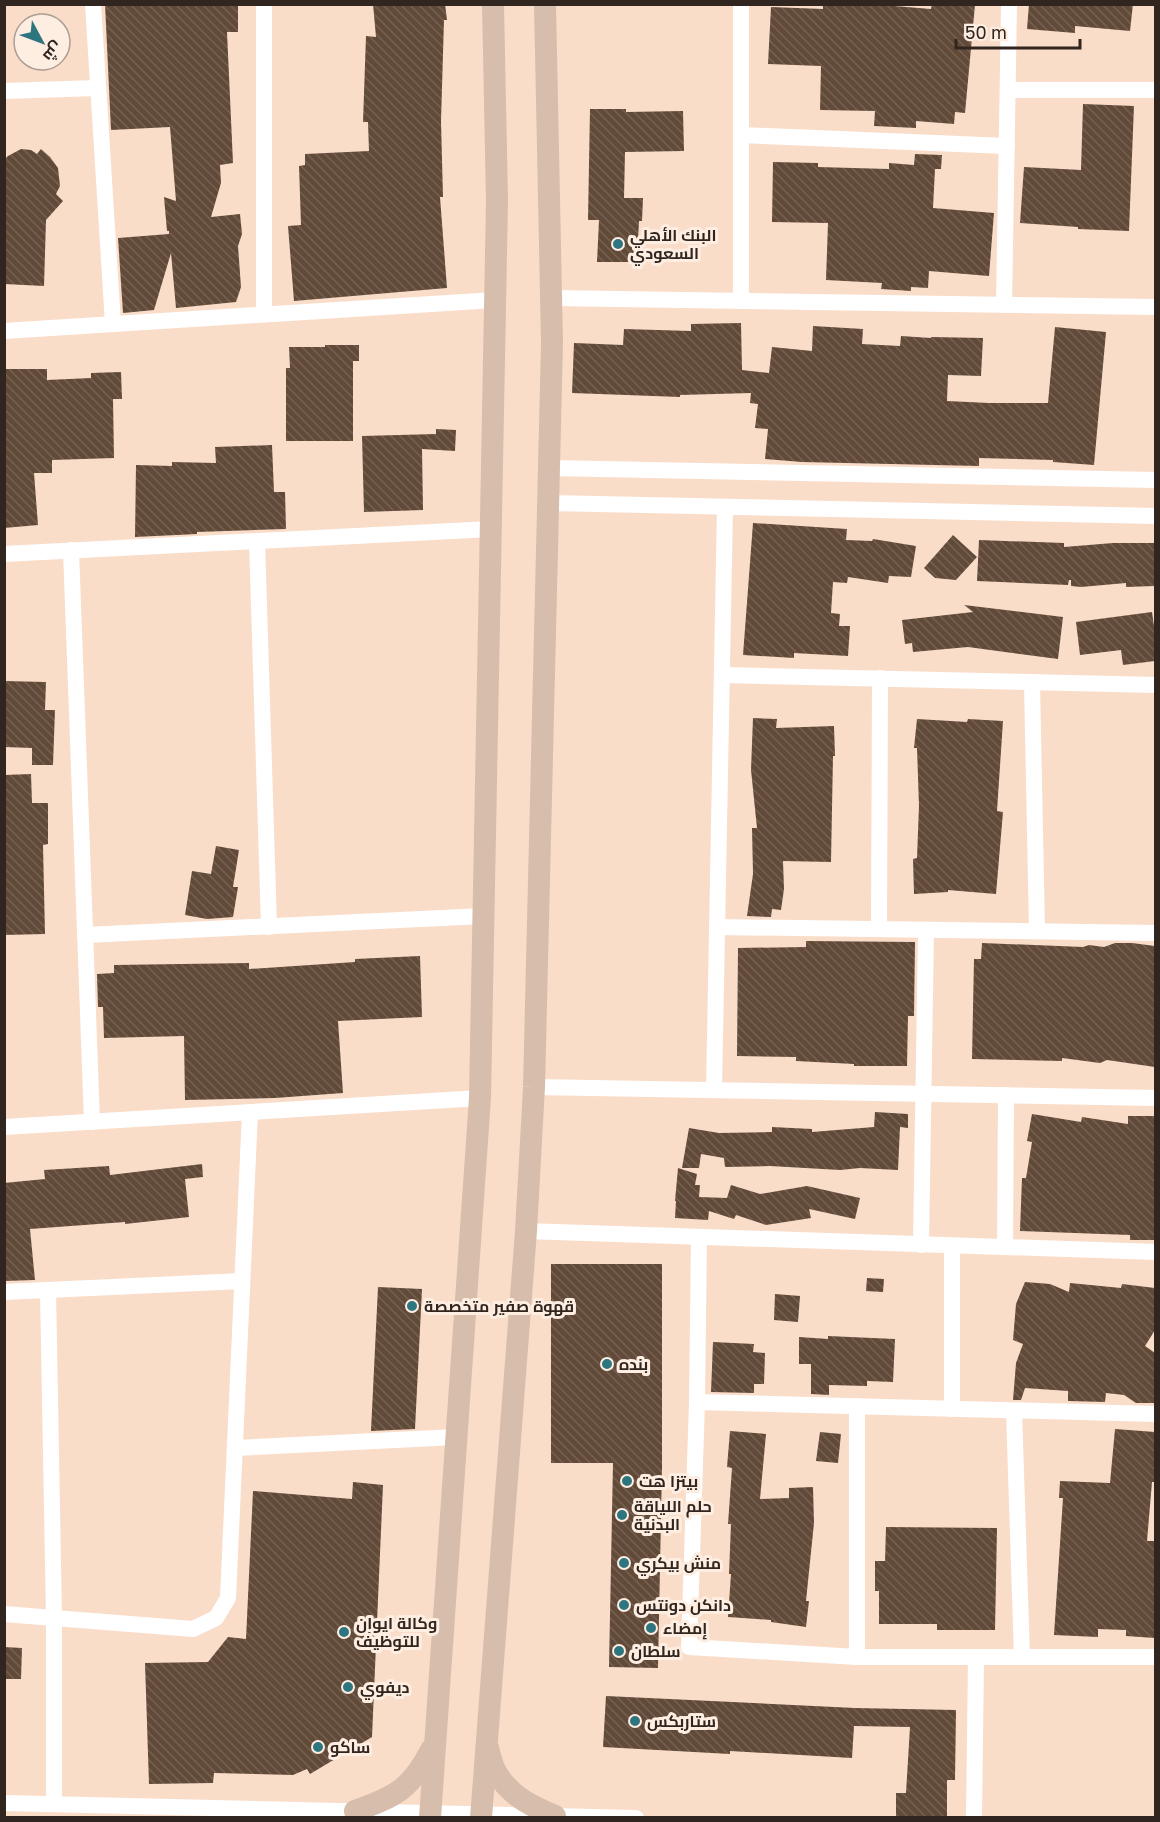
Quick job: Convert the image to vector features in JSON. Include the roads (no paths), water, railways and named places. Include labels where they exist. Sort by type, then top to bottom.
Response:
[{"type":"main road","points":[[430,1815],[480,1098],[497,201],[494,4]]},
{"type":"main road","points":[[481,1816],[526,1231],[534,1087],[549,503],[551,298],[545,4]]},
{"type":"main road","points":[[355,1811],[382,1802],[405,1788],[421,1770],[435,1743]]},
{"type":"main road","points":[[486,1743],[495,1770],[508,1788],[528,1805],[555,1816]]},
{"type":"street","points":[[93,4],[112,324]]},
{"type":"street","points":[[264,4],[264,314]]},
{"type":"street","points":[[741,4],[741,301]]},
{"type":"street","points":[[1004,305],[1009,4]]},
{"type":"street","points":[[4,91],[98,88]]},
{"type":"street","points":[[1008,90],[1155,90]]},
{"type":"street","points":[[741,135],[1007,146]]},
{"type":"street","points":[[551,298],[1155,307]]},
{"type":"street","points":[[4,331],[495,300]]},
{"type":"street","points":[[549,468],[1155,480]]},
{"type":"street","points":[[549,503],[1155,516]]},
{"type":"street","points":[[714,1090],[725,507]]},
{"type":"street","points":[[4,554],[491,529]]},
{"type":"street","points":[[257,541],[269,927]]},
{"type":"street","points":[[71,550],[92,1122]]},
{"type":"street","points":[[722,675],[1155,685]]},
{"type":"street","points":[[879,929],[880,678]]},
{"type":"street","points":[[1032,682],[1036,931]]},
{"type":"street","points":[[85,935],[483,916]]},
{"type":"street","points":[[717,927],[1155,933]]},
{"type":"street","points":[[921,1245],[926,930]]},
{"type":"street","points":[[534,1087],[1155,1098]]},
{"type":"street","points":[[1005,1247],[1006,1095]]},
{"type":"street","points":[[4,1127],[480,1098]]},
{"type":"street","points":[[4,1614],[193,1629],[216,1618],[228,1598],[250,1112]]},
{"type":"street","points":[[526,1231],[1155,1252]]},
{"type":"street","points":[[699,1237],[697,1402],[689,1647],[857,1657],[1155,1657]]},
{"type":"street","points":[[952,1246],[952,1409]]},
{"type":"street","points":[[4,1292],[242,1281]]},
{"type":"street","points":[[48,1290],[54,1618],[54,1804]]},
{"type":"street","points":[[697,1402],[1155,1414]]},
{"type":"street","points":[[857,1406],[857,1657]]},
{"type":"street","points":[[1014,1411],[1022,1657]]},
{"type":"street","points":[[235,1448],[456,1437]]},
{"type":"street","points":[[974,1818],[976,1657]]},
{"type":"street","points":[[4,1803],[355,1811],[430,1815],[636,1818]]},
{"type":"place","name":"البنك الأهلي السعودي","points":[[618,244]]},
{"type":"place","name":"قهوة صفير متخصصة","points":[[412,1306]]},
{"type":"place","name":"بنده","points":[[607,1364]]},
{"type":"place","name":"بيتزا هت","points":[[627,1481]]},
{"type":"place","name":"حلم اللياقة البدنية","points":[[622,1515]]},
{"type":"place","name":"منش بيكري","points":[[624,1563]]},
{"type":"place","name":"دانكن دونتس","points":[[624,1605]]},
{"type":"place","name":"إمضاء","points":[[651,1628]]},
{"type":"place","name":"وكالة ايوان للتوظيف","points":[[344,1632]]},
{"type":"place","name":"سلطان","points":[[619,1651]]},
{"type":"place","name":"ديفوي","points":[[348,1687]]},
{"type":"place","name":"ستاربكس","points":[[635,1721]]},
{"type":"place","name":"ساكو","points":[[318,1747]]}]
